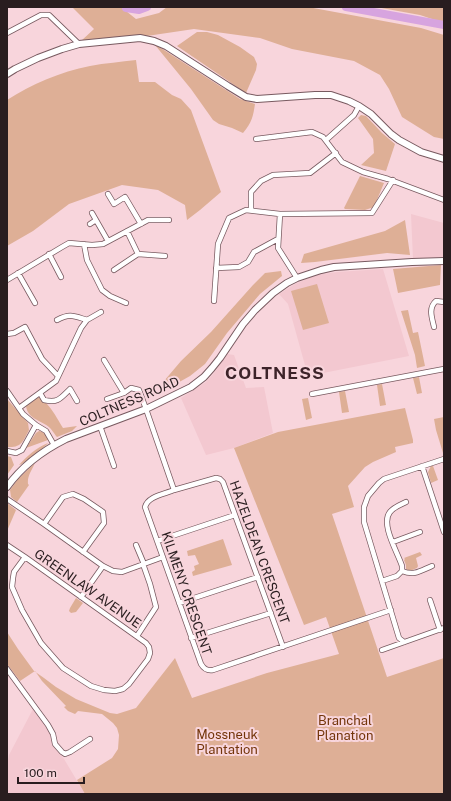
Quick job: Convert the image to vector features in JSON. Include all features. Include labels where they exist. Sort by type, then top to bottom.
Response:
[{"type":"street","points":[[7,33],[41,15],[48,15],[79,44]]},
{"type":"street","points":[[7,74],[38,58],[79,44],[140,38],[154,41],[166,46],[246,97],[257,99],[315,95],[331,96],[349,101],[371,114],[390,134],[399,140],[421,152],[444,159]]},
{"type":"street","points":[[326,140],[354,115],[359,106]]},
{"type":"street","points":[[256,139],[312,132],[324,137],[342,162],[363,172],[393,180],[444,200]]},
{"type":"street","points":[[251,210],[251,192],[261,180],[273,175],[310,172],[336,153]]},
{"type":"street","points":[[214,301],[218,244],[229,218],[246,210],[280,214],[372,213],[393,180]]},
{"type":"street","points":[[108,194],[114,204],[125,197],[140,224]]},
{"type":"street","points":[[92,212],[108,241]]},
{"type":"street","points":[[280,214],[278,248],[297,278]]},
{"type":"street","points":[[90,224],[96,220]]},
{"type":"street","points":[[7,280],[69,243],[92,245],[103,244],[148,220],[168,220]]},
{"type":"street","points":[[127,231],[138,254]]},
{"type":"street","points":[[216,268],[239,267],[248,262],[254,252],[278,239]]},
{"type":"street","points":[[84,244],[87,260],[102,290],[110,296],[126,303]]},
{"type":"street","points":[[49,254],[62,277]]},
{"type":"street","points":[[114,270],[138,254],[165,256]]},
{"type":"street","name":"COLTNESS ROAD","points":[[7,487],[27,464],[54,445],[100,426],[118,422],[133,416],[191,387],[204,377],[220,358],[243,324],[255,310],[273,293],[287,283],[297,278],[334,267],[444,261]]},
{"type":"street","points":[[18,273],[35,303]]},
{"type":"street","points":[[434,327],[430,309],[432,304],[436,302],[444,302]]},
{"type":"street","points":[[19,408],[56,381],[81,328],[87,320],[101,312]]},
{"type":"street","points":[[57,320],[65,316],[73,315],[87,320]]},
{"type":"street","points":[[7,334],[14,333],[26,327],[42,359],[58,376]]},
{"type":"street","points":[[104,360],[124,393]]},
{"type":"street","points":[[312,394],[444,369]]},
{"type":"street","points":[[107,399],[124,393],[131,388],[138,390],[174,490]]},
{"type":"street","points":[[40,393],[44,400],[52,401],[59,400],[70,389],[77,400]]},
{"type":"street","points":[[7,391],[23,414],[46,431],[54,445]]},
{"type":"street","points":[[7,451],[16,453],[22,450],[36,425]]},
{"type":"street","points":[[100,426],[114,466]]},
{"type":"street","points":[[404,642],[399,638],[364,522],[364,507],[368,496],[384,479],[444,459]]},
{"type":"street","points":[[422,466],[444,532]]},
{"type":"street","name":"HAZELDEAN CRESCENT","points":[[174,490],[216,478],[223,482],[284,647]]},
{"type":"street","name":"KILMENY CRESCENT","points":[[174,490],[150,499],[146,502],[145,507],[191,638],[204,669],[213,670],[391,610]]},
{"type":"street","points":[[44,524],[63,497],[73,494],[84,499],[102,512],[104,523],[83,552]]},
{"type":"street","points":[[7,499],[112,571],[122,572],[163,557]]},
{"type":"street","points":[[382,581],[397,576],[402,571],[401,561],[388,531],[387,517],[393,509],[406,502]]},
{"type":"street","points":[[157,541],[235,515]]},
{"type":"street","points":[[393,542],[420,532]]},
{"type":"street","points":[[136,544],[150,584],[156,607],[137,636]]},
{"type":"street","name":"GREENLAW AVENUE","points":[[7,546],[25,557],[81,596],[146,643],[149,647],[150,653],[148,659],[129,684],[123,689],[115,691],[104,690],[91,686],[63,668],[41,643],[22,610],[12,587],[14,572],[25,557]]},
{"type":"street","points":[[81,596],[103,566]]},
{"type":"street","points":[[402,571],[414,573],[432,566]]},
{"type":"street","points":[[179,603],[258,577]]},
{"type":"street","points":[[382,650],[442,629],[430,600]]},
{"type":"street","points":[[191,638],[271,613]]},
{"type":"street","points":[[7,669],[48,725],[53,734],[55,744],[62,752],[65,754],[70,752],[90,739]]},
{"type":"shaded area","points":[[411,214],[444,223],[444,257],[413,259]]},
{"type":"shaded area","points":[[383,269],[409,356],[308,376],[288,304],[279,294],[295,284],[316,275]]},
{"type":"shaded area","points":[[227,354],[234,355],[246,388],[264,387],[273,433],[234,448],[206,455],[181,398],[206,382]]},
{"type":"shaded area","points":[[33,709],[50,734],[53,746],[64,759],[85,794],[7,794],[7,766],[9,755]]},
{"type":"green space","points":[[72,7],[121,7],[136,19],[159,13],[167,7],[308,7],[421,28],[444,35],[444,139],[434,137],[402,117],[389,89],[380,75],[354,61],[292,49],[260,38],[194,29],[140,37],[81,41],[94,29]]},
{"type":"green space","points":[[376,7],[444,7],[444,23],[420,15]]},
{"type":"green space","points":[[197,32],[207,32],[218,35],[240,47],[254,57],[257,64],[256,70],[246,93],[177,46]]},
{"type":"green space","points":[[155,45],[240,99],[255,104],[252,119],[243,133],[219,124],[213,120],[191,89]]},
{"type":"green space","points":[[136,60],[139,82],[155,82],[172,95],[181,99],[191,110],[221,192],[187,220],[185,205],[158,190],[122,185],[69,204],[33,231],[7,246],[7,100],[36,84],[57,75],[96,65]]},
{"type":"green space","points":[[361,115],[366,116],[395,144],[386,171],[361,165],[374,153],[373,139],[358,118]]},
{"type":"green space","points":[[360,176],[384,183],[374,207],[365,210],[345,209],[344,208]]},
{"type":"green space","points":[[405,220],[410,255],[387,253],[301,263],[304,254],[385,231]]},
{"type":"green space","points":[[441,265],[440,285],[398,293],[393,269]]},
{"type":"green space","points":[[281,271],[282,276],[260,294],[227,333],[205,364],[190,376],[158,392],[164,381],[181,361],[211,332],[265,273]]},
{"type":"green space","points":[[317,284],[329,323],[303,330],[291,291]]},
{"type":"green space","points":[[408,310],[413,333],[418,332],[425,366],[417,368],[415,355],[401,311]]},
{"type":"green space","points":[[419,377],[422,393],[417,394],[413,378]]},
{"type":"green space","points":[[382,384],[386,405],[380,406],[377,385]]},
{"type":"green space","points":[[345,391],[349,412],[342,413],[339,392]]},
{"type":"green space","points":[[38,397],[49,406],[63,428],[77,426],[72,431],[57,437],[47,425],[32,417],[27,411],[26,406]]},
{"type":"green space","points":[[308,398],[312,418],[306,420],[302,399]]},
{"type":"green space","points":[[7,399],[28,423],[29,430],[19,445],[12,447],[7,447]]},
{"type":"green space","name":"Branchal Planation","points":[[405,408],[413,443],[395,447],[396,452],[365,467],[348,486],[354,507],[332,514],[387,677],[444,658],[444,794],[85,794],[77,780],[112,758],[118,749],[119,735],[117,728],[102,714],[78,711],[75,714],[68,711],[64,707],[66,706],[42,681],[36,672],[56,687],[76,699],[110,713],[117,714],[136,708],[175,658],[192,698],[267,673],[339,654],[326,617],[304,625],[234,448],[278,432]]},
{"type":"green space","points":[[444,417],[444,453],[443,453],[434,419]]},
{"type":"green space","points":[[39,431],[45,434],[48,440],[26,448],[36,433]]},
{"type":"green space","points":[[48,443],[25,462],[19,465],[32,452]]},
{"type":"green space","points":[[7,456],[11,457],[14,465],[7,475]]},
{"type":"green space","points":[[35,463],[28,478],[29,485],[17,502],[11,497],[10,490],[18,479]]},
{"type":"green space","points":[[431,466],[433,466],[438,480],[431,483],[428,472]]},
{"type":"green space","points":[[7,503],[16,510],[7,531]]},
{"type":"green space","points":[[223,539],[232,565],[193,576],[192,572],[195,570],[194,566],[199,564],[195,555],[188,556],[187,551]]},
{"type":"green space","points":[[420,552],[422,555],[416,558],[417,568],[410,571],[406,569],[404,558]]},
{"type":"green space","points":[[76,598],[83,603],[76,612],[71,613],[69,611],[70,608]]},
{"type":"green space","points":[[7,632],[18,649],[34,671],[20,681],[7,664]]},
{"type":"waterway","points":[[126,7],[139,10],[147,7]]},
{"type":"waterway","points":[[346,7],[444,25]]},
{"type":"district","name":"COLTNESS","points":[[275,373]]},
{"type":"park label","name":"Mossneuk Plantation","points":[[227,742]]}]
